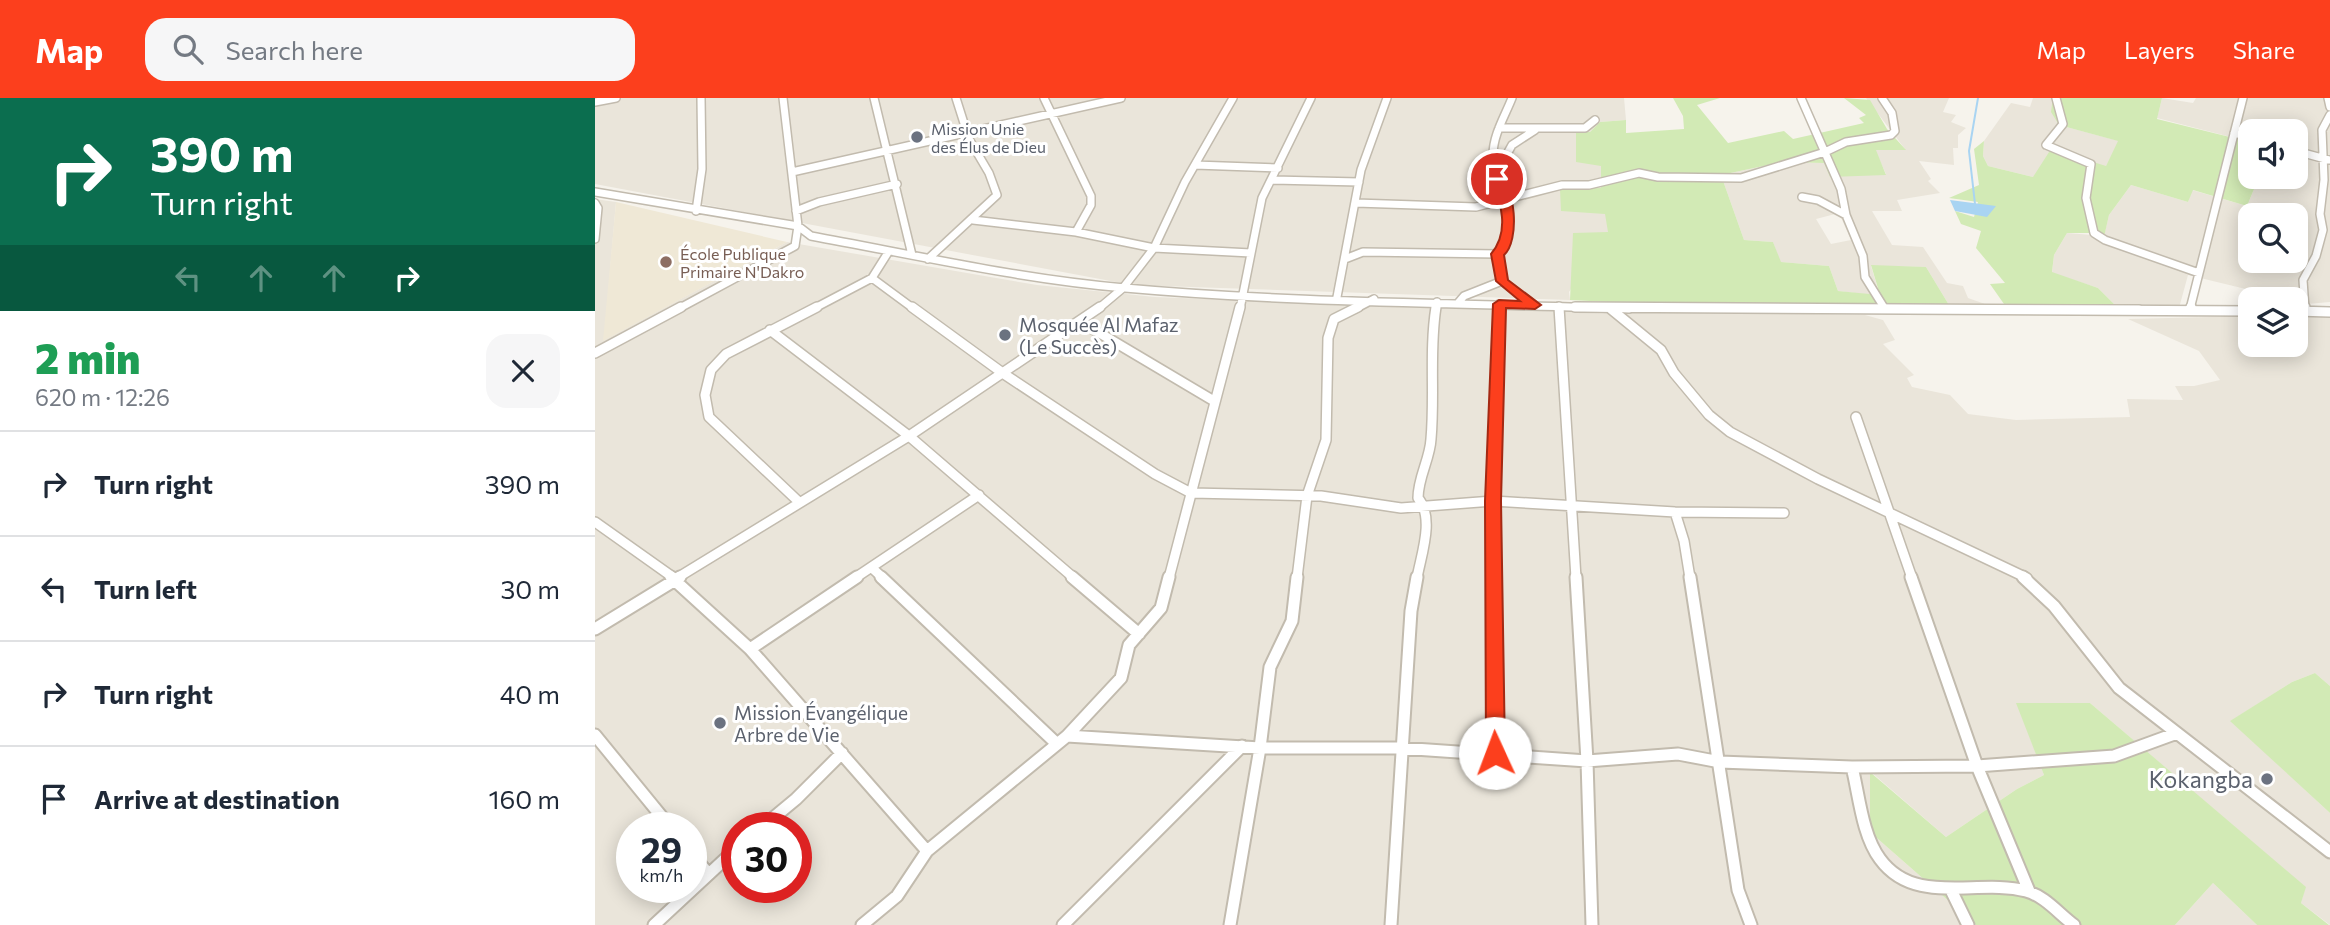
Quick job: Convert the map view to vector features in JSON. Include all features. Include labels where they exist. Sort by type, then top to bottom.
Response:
[{"type":"street","points":[[595,102],[616,98]]},
{"type":"street","points":[[696,211],[702,169],[701,98]]},
{"type":"street","points":[[595,352],[795,246],[798,226],[783,98]]},
{"type":"street","points":[[874,98],[889,150],[912,255]]},
{"type":"street","points":[[928,259],[993,201],[996,188],[967,132],[956,98]]},
{"type":"street","points":[[1044,98],[1091,196],[1091,205],[1076,232]]},
{"type":"street","points":[[792,172],[1121,98]]},
{"type":"street","points":[[595,629],[673,578],[909,436],[1081,322],[1123,288],[1153,247],[1233,98]]},
{"type":"street","points":[[862,925],[897,895],[927,851],[1067,736],[1121,678],[1129,645],[1161,608],[1169,587],[1214,401],[1243,296],[1262,198],[1311,98]]},
{"type":"street","points":[[1337,297],[1369,139],[1387,98]]},
{"type":"street","points":[[1345,259],[1363,252],[1497,254],[1504,248],[1509,231],[1506,201],[1496,174],[1493,155],[1499,128],[1512,98]]},
{"type":"street","points":[[1801,98],[1841,189],[1846,215],[1863,256],[1865,277],[1885,309]]},
{"type":"street","points":[[1356,203],[1476,207],[1562,185],[1589,185],[1639,173],[1658,177],[1741,178],[1825,152],[1846,142],[1891,135],[1895,131],[1895,123],[1889,103],[1882,98]]},
{"type":"street","points":[[2056,98],[2063,124],[2046,145],[2054,151],[2091,164],[2085,181],[2084,195],[2095,233],[2117,244],[2199,273]]},
{"type":"street","points":[[2190,310],[2243,100],[2229,98]]},
{"type":"street","points":[[2328,98],[2330,107]]},
{"type":"street","points":[[2302,287],[2303,280],[2314,265],[2328,223],[2320,214],[2327,160],[2327,124],[2330,116]]},
{"type":"street","points":[[1499,128],[1585,128],[1595,120]]},
{"type":"street","points":[[1496,174],[1512,145],[1542,127]]},
{"type":"street","points":[[2234,133],[2238,134]]},
{"type":"street","points":[[2308,154],[2327,160]]},
{"type":"street","points":[[1195,165],[1278,168]]},
{"type":"street","points":[[1273,180],[1359,182]]},
{"type":"street","points":[[796,211],[819,202],[897,184]]},
{"type":"street","points":[[595,192],[798,226],[811,236],[928,259],[1123,288],[1243,296],[1610,308],[2238,311]]},
{"type":"street","points":[[1803,197],[1846,215]]},
{"type":"street","points":[[595,203],[598,208],[595,239]]},
{"type":"street","points":[[973,220],[1076,232],[1153,247],[1251,253]]},
{"type":"street","points":[[799,502],[709,418],[706,407],[711,370],[717,362],[770,330],[872,278],[889,251]]},
{"type":"street","points":[[1497,254],[1502,281],[1535,305]]},
{"type":"street","points":[[872,278],[1004,374],[1155,474],[1191,493],[1307,496],[1401,508],[1493,501],[1675,512],[1784,513]]},
{"type":"street","points":[[1458,303],[1464,296],[1502,281]]},
{"type":"street","points":[[1230,925],[1260,748],[1270,667],[1291,621],[1307,496],[1326,440],[1328,338],[1335,320],[1374,299]]},
{"type":"street","points":[[1391,925],[1400,748],[1411,611],[1426,525],[1425,506],[1418,498],[1418,484],[1431,443],[1434,369],[1430,342],[1437,302]]},
{"type":"street","points":[[1495,753],[1493,501],[1499,304]]},
{"type":"street","points":[[1559,306],[1587,761],[1592,925]]},
{"type":"street","points":[[1610,308],[1661,350],[1674,373],[1709,415],[1730,432],[1888,513],[2030,580],[2051,599],[2097,665],[2119,688],[2330,852]]},
{"type":"street","points":[[2308,311],[2330,312]]},
{"type":"street","points":[[1081,322],[1214,401]]},
{"type":"street","points":[[770,330],[909,436],[1139,634]]},
{"type":"street","points":[[1856,417],[1977,766],[2029,891],[2074,925]]},
{"type":"street","points":[[750,649],[979,495]]},
{"type":"street","points":[[1675,512],[1681,525],[1738,890],[1751,925]]},
{"type":"street","points":[[595,522],[673,578],[750,649],[927,851]]},
{"type":"street","points":[[872,568],[1056,743]]},
{"type":"street","points":[[1067,736],[1260,748],[1400,748],[1587,761],[1678,754],[1720,762],[1851,767],[1977,766],[2114,756],[2178,733]]},
{"type":"street","points":[[595,735],[658,812]]},
{"type":"street","points":[[1063,925],[1242,746]]},
{"type":"street","points":[[780,812],[842,753]]},
{"type":"street","points":[[1851,767],[1878,858],[1907,884],[1965,891],[1984,886],[2029,891]]},
{"type":"street","points":[[707,872],[721,861]]},
{"type":"street","points":[[1951,890],[1968,925]]},
{"type":"street","points":[[654,925],[681,903]]},
{"type":"shaded area","points":[[595,98],[1624,98],[1626,120],[1600,122],[1590,132],[1576,132],[1601,165],[1609,233],[1569,292],[1570,300],[1132,285],[595,184]]},
{"type":"shaded area","points":[[1866,98],[1949,98],[1943,112],[1956,115],[1951,122],[1966,128],[1958,135],[1958,148],[1953,148],[1954,165],[1919,161],[1931,179],[1928,181],[1940,193],[1897,200],[1902,211],[1872,211],[1892,245],[1923,247],[1947,283],[1963,286],[1968,298],[1985,304],[1949,305],[1926,267],[1871,266],[1880,296],[1838,291],[1829,266],[1780,262],[1773,242],[1744,240],[1721,175],[1782,162],[1825,163],[1886,174],[1875,150],[1905,149]],"holes":[[[1839,213],[1851,240],[1831,244],[1816,219]]]},
{"type":"shaded area","points":[[2033,98],[2053,98],[2059,125],[2119,141],[2106,166],[2033,177],[1988,166],[1983,156],[1984,141],[2011,103],[2030,107]]},
{"type":"shaded area","points":[[2162,98],[2193,103],[2196,98],[2330,98],[2330,302],[2308,304],[2308,287],[2238,287],[2188,275],[2179,308],[2115,305],[2098,288],[2052,273],[2054,255],[2067,233],[2104,236],[2109,215],[2131,185],[2188,202],[2192,190],[2238,203],[2238,273],[2308,273],[2308,203],[2248,203],[2254,189],[2308,189],[2308,119],[2238,119],[2238,139],[2157,118]]},
{"type":"shaded area","points":[[595,199],[616,202],[604,340],[787,242],[1037,285],[1155,297],[1440,308],[1865,315],[1883,320],[1895,340],[1883,344],[1914,375],[1907,378],[1912,387],[1950,395],[1968,414],[2016,420],[2130,417],[2127,399],[2183,400],[2175,386],[2194,386],[2220,380],[2199,351],[2128,319],[2238,316],[2238,357],[2308,357],[2308,317],[2330,317],[2330,686],[2315,673],[2292,682],[2231,721],[2330,813],[2330,925],[2301,903],[2305,887],[2090,703],[2017,703],[2044,775],[2017,789],[1946,837],[1871,772],[1870,832],[1976,925],[595,925]]},
{"type":"shaded area","points":[[616,202],[787,242],[603,341]]},
{"type":"shaded area","points":[[2213,883],[2257,925],[2175,925]]},
{"type":"green space","points":[[1673,98],[1720,98],[1697,105],[1728,143],[1784,131],[1793,139],[1864,123],[1859,118],[1866,115],[1844,98],[1870,100],[1887,129],[1906,150],[1876,150],[1886,175],[1830,177],[1824,163],[1782,162],[1721,175],[1744,240],[1773,242],[1781,262],[1829,266],[1838,291],[1880,295],[1871,265],[1926,267],[1949,305],[1649,304],[1570,300],[1573,233],[1608,232],[1605,214],[1561,211],[1560,189],[1601,188],[1601,166],[1576,162],[1576,132],[1590,132],[1600,122],[1626,120],[1626,133],[1684,129],[1683,116]]},
{"type":"green space","points":[[2053,98],[2162,98],[2157,119],[2238,139],[2238,189],[2254,189],[2248,203],[2238,203],[2193,190],[2188,202],[2131,185],[2109,215],[2104,237],[2090,233],[2067,233],[2054,255],[2052,272],[2098,288],[2115,305],[2004,304],[1990,284],[2005,283],[1976,248],[1981,231],[1961,224],[1955,211],[1974,217],[1978,202],[1949,198],[1979,185],[1974,149],[1984,141],[1983,156],[1988,166],[2033,177],[2051,149],[2106,166],[2118,141],[2059,125],[2051,112]]},
{"type":"green space","points":[[2315,673],[2330,686],[2330,813],[2230,721],[2292,682]]},
{"type":"green space","points":[[2016,703],[2090,703],[2306,887],[2301,903],[2329,925],[2257,925],[2213,883],[2175,925],[1976,925],[1870,832],[1870,772],[1946,837],[2017,789],[2044,775]]},
{"type":"water","points":[[1950,200],[1996,206],[1987,217],[1955,211]]},
{"type":"waterway","points":[[1975,204],[1969,151],[1978,98]]},
{"type":"place","name":"Mission Unie des Élus de Dieu","points":[[917,137]]},
{"type":"place","name":"École Publique Primaire N'Dakro","points":[[666,262]]},
{"type":"place","name":"Mosquée Al Mafaz (Le Succès)","points":[[1005,335]]},
{"type":"place","name":"Mission Évangélique Arbre de Vie","points":[[720,723]]},
{"type":"place","name":"Kokangba","points":[[2267,779]]},
{"type":"route","points":[[1495,753],[1493,501],[1499,304],[1535,305],[1521,293],[1505,286],[1502,281],[1497,254],[1504,248],[1509,231],[1506,201],[1497,179]]}]
